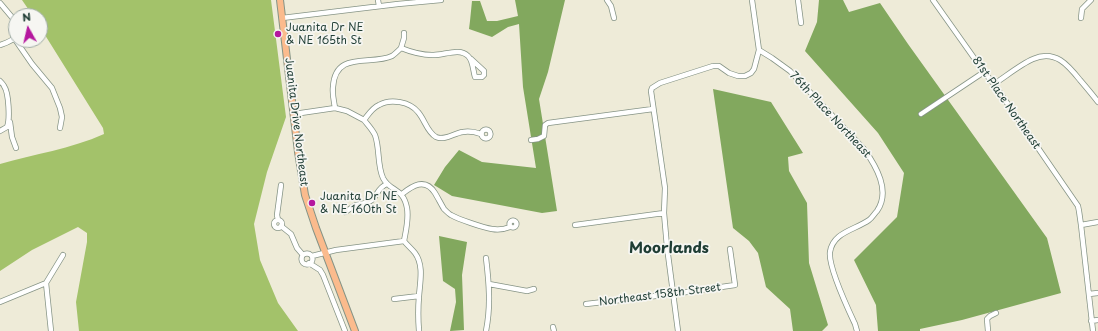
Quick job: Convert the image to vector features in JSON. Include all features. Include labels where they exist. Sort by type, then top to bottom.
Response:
[{"type":"main road","name":"Juanita Drive Northeast","points":[[280,0],[305,195],[309,210],[355,331]]},
{"type":"street","points":[[378,0],[379,6]]},
{"type":"street","points":[[282,18],[441,0]]},
{"type":"street","points":[[607,0],[611,6],[614,18]]},
{"type":"street","points":[[678,331],[666,246],[664,213],[665,188],[651,92],[655,85],[713,66],[719,66],[729,73],[738,76],[745,76],[751,73],[754,69],[759,50],[752,0]]},
{"type":"street","points":[[798,0],[801,23]]},
{"type":"street","name":"81st Place Northeast","points":[[933,0],[994,84],[1078,206],[1081,225]]},
{"type":"street","points":[[1081,18],[1082,9],[1091,0]]},
{"type":"street","points":[[0,3],[8,12]]},
{"type":"street","points":[[335,108],[333,86],[337,73],[341,67],[355,61],[392,56],[401,48],[404,33]]},
{"type":"street","points":[[22,48],[32,64],[52,88],[62,117],[60,128]]},
{"type":"street","points":[[401,48],[416,53],[433,56],[459,52],[471,59]]},
{"type":"street","name":"76th Place Northeast","points":[[759,50],[790,71],[864,149],[872,160],[880,179],[883,190],[881,204],[870,219],[841,234],[830,250],[830,257],[836,280],[855,324],[856,331]]},
{"type":"street","points":[[994,84],[1031,59],[1050,56],[1069,66],[1098,102]]},
{"type":"street","points":[[921,114],[984,72]]},
{"type":"street","points":[[0,81],[5,86],[7,92],[12,138],[16,148]]},
{"type":"street","points":[[364,120],[370,111],[380,104],[387,102],[402,102],[408,104],[419,113],[429,131],[436,137],[444,138],[463,132],[481,134]]},
{"type":"street","points":[[294,114],[335,108],[347,111],[364,120],[376,139],[380,171],[387,184],[402,194],[407,206],[408,215],[404,241]]},
{"type":"street","points":[[531,140],[544,136],[545,125],[548,123],[653,109]]},
{"type":"street","points":[[0,131],[7,127],[10,120]]},
{"type":"street","points":[[345,212],[356,205],[370,202],[378,190],[387,184]]},
{"type":"street","points":[[402,194],[415,184],[428,186],[434,191],[444,209],[451,215],[491,229],[503,229],[510,227]]},
{"type":"street","points":[[281,185],[277,215],[278,220],[275,221],[274,226],[277,228],[281,226],[291,234],[297,248],[303,255]]},
{"type":"street","points":[[575,225],[664,213]]},
{"type":"street","points":[[1093,331],[1081,225],[1098,222]]},
{"type":"street","points":[[303,255],[307,253],[312,256],[325,252],[404,241]]},
{"type":"street","points":[[404,241],[415,253],[418,260],[420,278],[418,296],[419,331]]},
{"type":"street","name":"Northeast 158th Street","points":[[586,304],[735,285],[730,249]]},
{"type":"street","points":[[51,331],[46,283],[63,254]]},
{"type":"street","points":[[303,255],[301,258],[302,262],[306,264],[309,263],[320,270],[323,274],[345,331]]},
{"type":"street","points":[[309,263],[312,260],[312,256]]},
{"type":"street","points":[[486,258],[490,301],[486,331]]},
{"type":"street","points":[[0,302],[46,283]]},
{"type":"street","points":[[489,284],[526,291],[534,289]]},
{"type":"street","points":[[1089,294],[1098,293]]},
{"type":"street","points":[[394,298],[418,296]]},
{"type":"street","points":[[988,331],[987,319],[996,313]]},
{"type":"street","points":[[1092,321],[1098,320]]},
{"type":"green space","points":[[22,0],[271,0],[286,117],[267,172],[254,224],[260,260],[278,303],[298,331],[79,331],[76,302],[87,242],[87,233],[78,227],[32,250],[0,271],[0,164],[79,144],[104,134],[103,128],[48,40],[48,8],[28,8]]},
{"type":"green space","points":[[515,0],[565,0],[548,72],[539,99],[557,211],[542,213],[452,196],[434,185],[445,167],[459,150],[482,162],[536,168],[523,87],[519,24],[508,27],[492,37],[469,29],[472,1],[480,1],[487,21],[497,21],[518,16]]},
{"type":"green space","points":[[819,0],[843,0],[849,12],[880,3],[1047,238],[1061,293],[962,320],[920,329],[920,331],[878,331],[876,305],[854,260],[897,217],[904,173],[878,133],[805,51],[817,22]]},
{"type":"green space","points":[[713,89],[771,102],[803,153],[788,157],[789,171],[807,203],[809,263],[828,325],[822,331],[793,331],[790,309],[766,287],[758,253],[749,241],[733,228]]},
{"type":"green space","points":[[439,236],[467,242],[462,275],[464,330],[450,331],[456,302],[455,289],[443,281]]},
{"type":"place","name":"Juanita Dr NE & NE 165th St","points":[[278,34]]},
{"type":"place","name":"Juanita Dr NE & NE 160th St","points":[[312,203]]},
{"type":"district","name":"Moorlands","points":[[669,249]]}]
